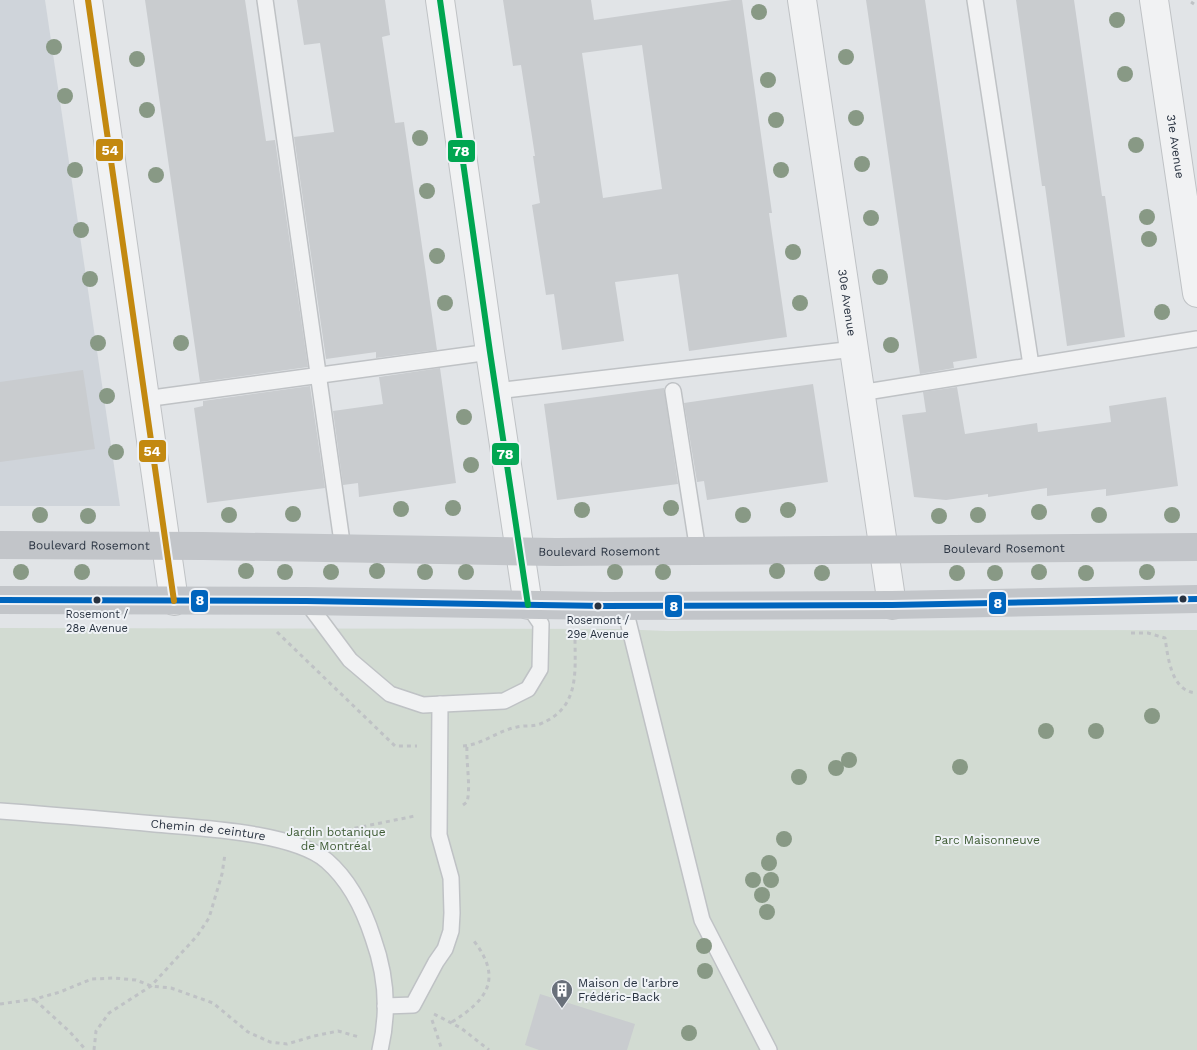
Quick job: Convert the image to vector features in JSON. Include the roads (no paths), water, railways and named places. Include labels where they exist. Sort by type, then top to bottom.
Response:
[{"type":"main road","name":"Boulevard Rosemont","points":[[0,545],[519,551],[1197,547]]},
{"type":"main road","points":[[0,600],[306,601],[624,606],[892,605],[1197,600]]},
{"type":"street","points":[[88,0],[174,600]]},
{"type":"street","points":[[440,0],[528,605]]},
{"type":"street","name":"30e Avenue","points":[[802,0],[892,605]]},
{"type":"street","name":"31e Avenue","points":[[1154,0],[1196,277]]},
{"type":"lane","points":[[264,0],[343,549]]},
{"type":"lane","points":[[974,0],[1032,365]]},
{"type":"lane","points":[[860,393],[1197,339]]},
{"type":"lane","points":[[496,391],[854,349]]},
{"type":"lane","points":[[145,400],[490,352]]},
{"type":"lane","points":[[673,391],[698,551]]},
{"type":"lane","points":[[306,601],[350,660],[390,694],[423,705],[504,701],[528,690],[540,669],[541,624],[528,605]]},
{"type":"lane","points":[[624,606],[702,920],[770,1050]]},
{"type":"lane","points":[[386,1006],[413,1005],[436,962],[445,950],[451,931],[451,878],[439,835],[440,704]]},
{"type":"lane","name":"Chemin de ceinture","points":[[0,811],[230,831],[289,842],[309,849],[327,860],[358,902],[378,952],[384,979],[386,1006],[381,1047]]},
{"type":"place","name":"Rosemont / 28e Avenue","points":[[97,600]]},
{"type":"place","name":"Rosemont / 29e Avenue","points":[[598,606]]},
{"type":"place","name":"Maison de l'arbre Frédéric-Back","points":[[562,1009]]},
{"type":"park label","name":"Jardin botanique de Montréal","points":[[336,839]]},
{"type":"park label","name":"Parc Maisonneuve","points":[[987,840]]}]
